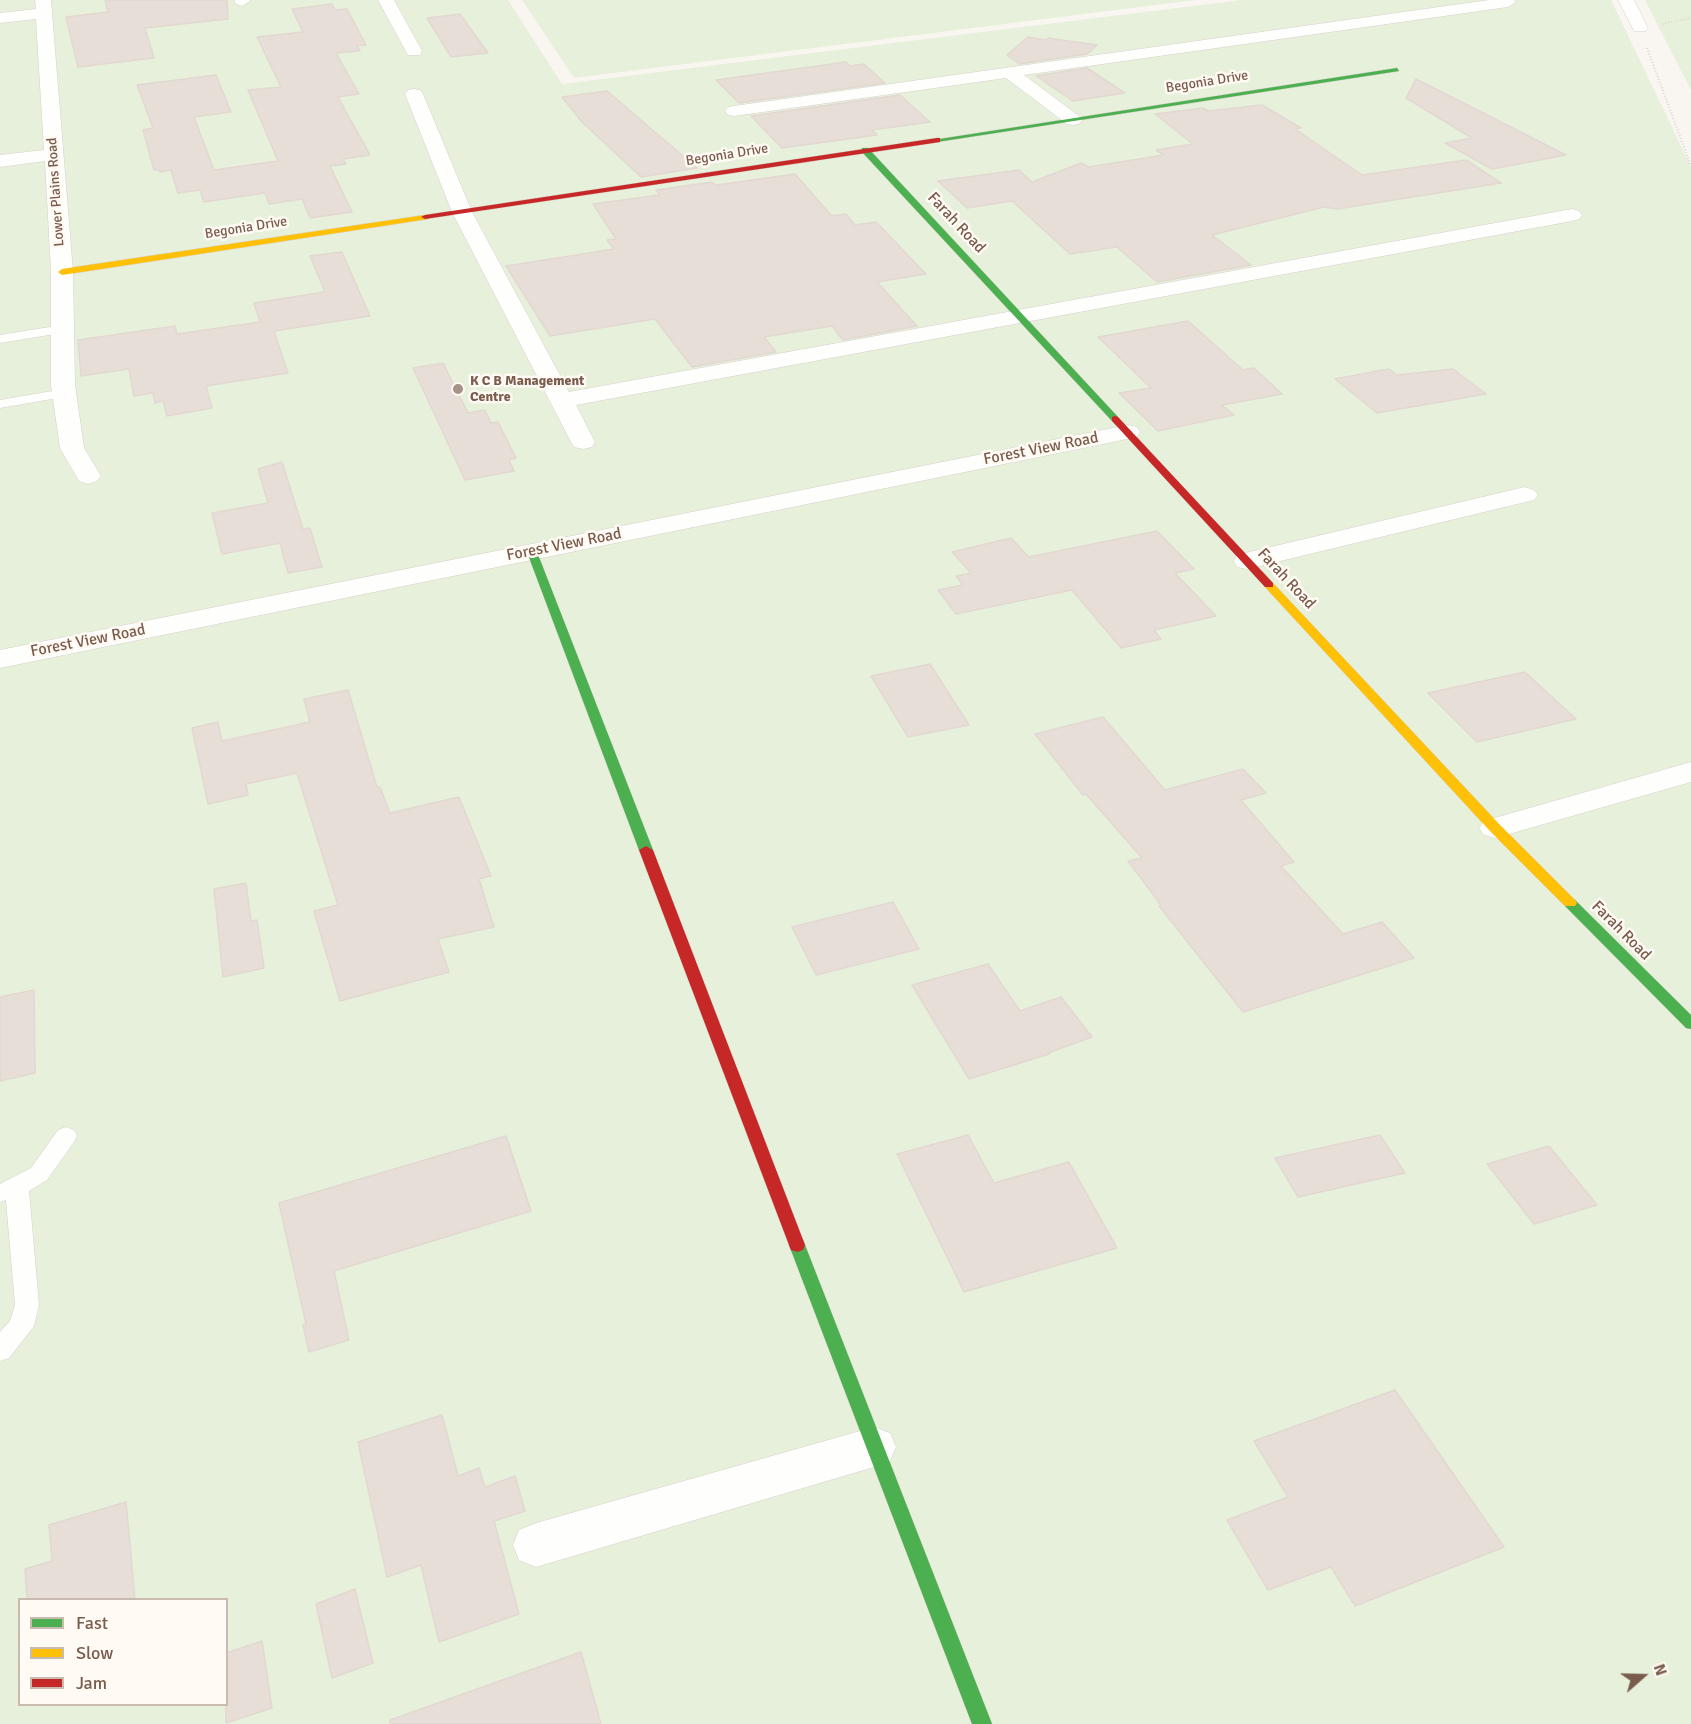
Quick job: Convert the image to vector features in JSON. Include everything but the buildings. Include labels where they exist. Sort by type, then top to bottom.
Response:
[{"type":"street","points":[[386,0],[414,51]]},
{"type":"street","points":[[1626,0],[1640,28]]},
{"type":"street","points":[[734,111],[1508,2]]},
{"type":"street","points":[[0,18],[43,6]]},
{"type":"street","name":"Lower Plains Road","points":[[43,6],[62,272],[63,389],[72,448],[88,476]]},
{"type":"street","name":"Begonia Drive","points":[[62,272],[1397,70]]},
{"type":"street","points":[[1009,72],[1073,120]]},
{"type":"street","points":[[414,94],[462,212],[583,442]]},
{"type":"street","name":"Farah Road","points":[[865,150],[1495,828],[1691,1024]]},
{"type":"street","points":[[0,161],[54,154]]},
{"type":"street","points":[[560,402],[1572,214]]},
{"type":"street","name":"Forest View Road","points":[[0,658],[1128,432]]},
{"type":"street","points":[[1246,561],[1525,495]]},
{"type":"street","points":[[532,552],[982,1724]]},
{"type":"street","points":[[1495,828],[1691,772]]},
{"type":"street","points":[[536,1545],[874,1447]]},
{"type":"lane","points":[[0,339],[62,329]]},
{"type":"lane","points":[[0,404],[63,389]]},
{"type":"lane","points":[[0,1350],[21,1326],[27,1305],[9,1190],[39,1174],[66,1136]]},
{"type":"path","points":[[1640,28],[1691,166]]},
{"type":"green space","points":[[0,0],[508,0],[562,84],[1242,0],[1611,0],[1691,167],[1691,1724],[0,1724]]},
{"type":"green space","points":[[522,0],[1195,0],[574,78]]},
{"type":"green space","points":[[1645,0],[1691,0],[1691,90]]},
{"type":"traffic: fast","points":[[937,140],[1397,70]]},
{"type":"traffic: fast","points":[[865,150],[1115,419]]},
{"type":"traffic: fast","points":[[532,552],[646,850]]},
{"type":"traffic: fast","points":[[1570,903],[1691,1024]]},
{"type":"traffic: fast","points":[[797,1245],[982,1724]]},
{"type":"traffic: slow","points":[[62,272],[425,217]]},
{"type":"traffic: slow","points":[[1269,585],[1495,828],[1570,903]]},
{"type":"traffic: jam","points":[[425,217],[937,140]]},
{"type":"traffic: jam","points":[[1115,419],[1269,585]]},
{"type":"traffic: jam","points":[[646,850],[797,1245]]},
{"type":"place","name":"K C B Management Centre","points":[[458,389]]}]
